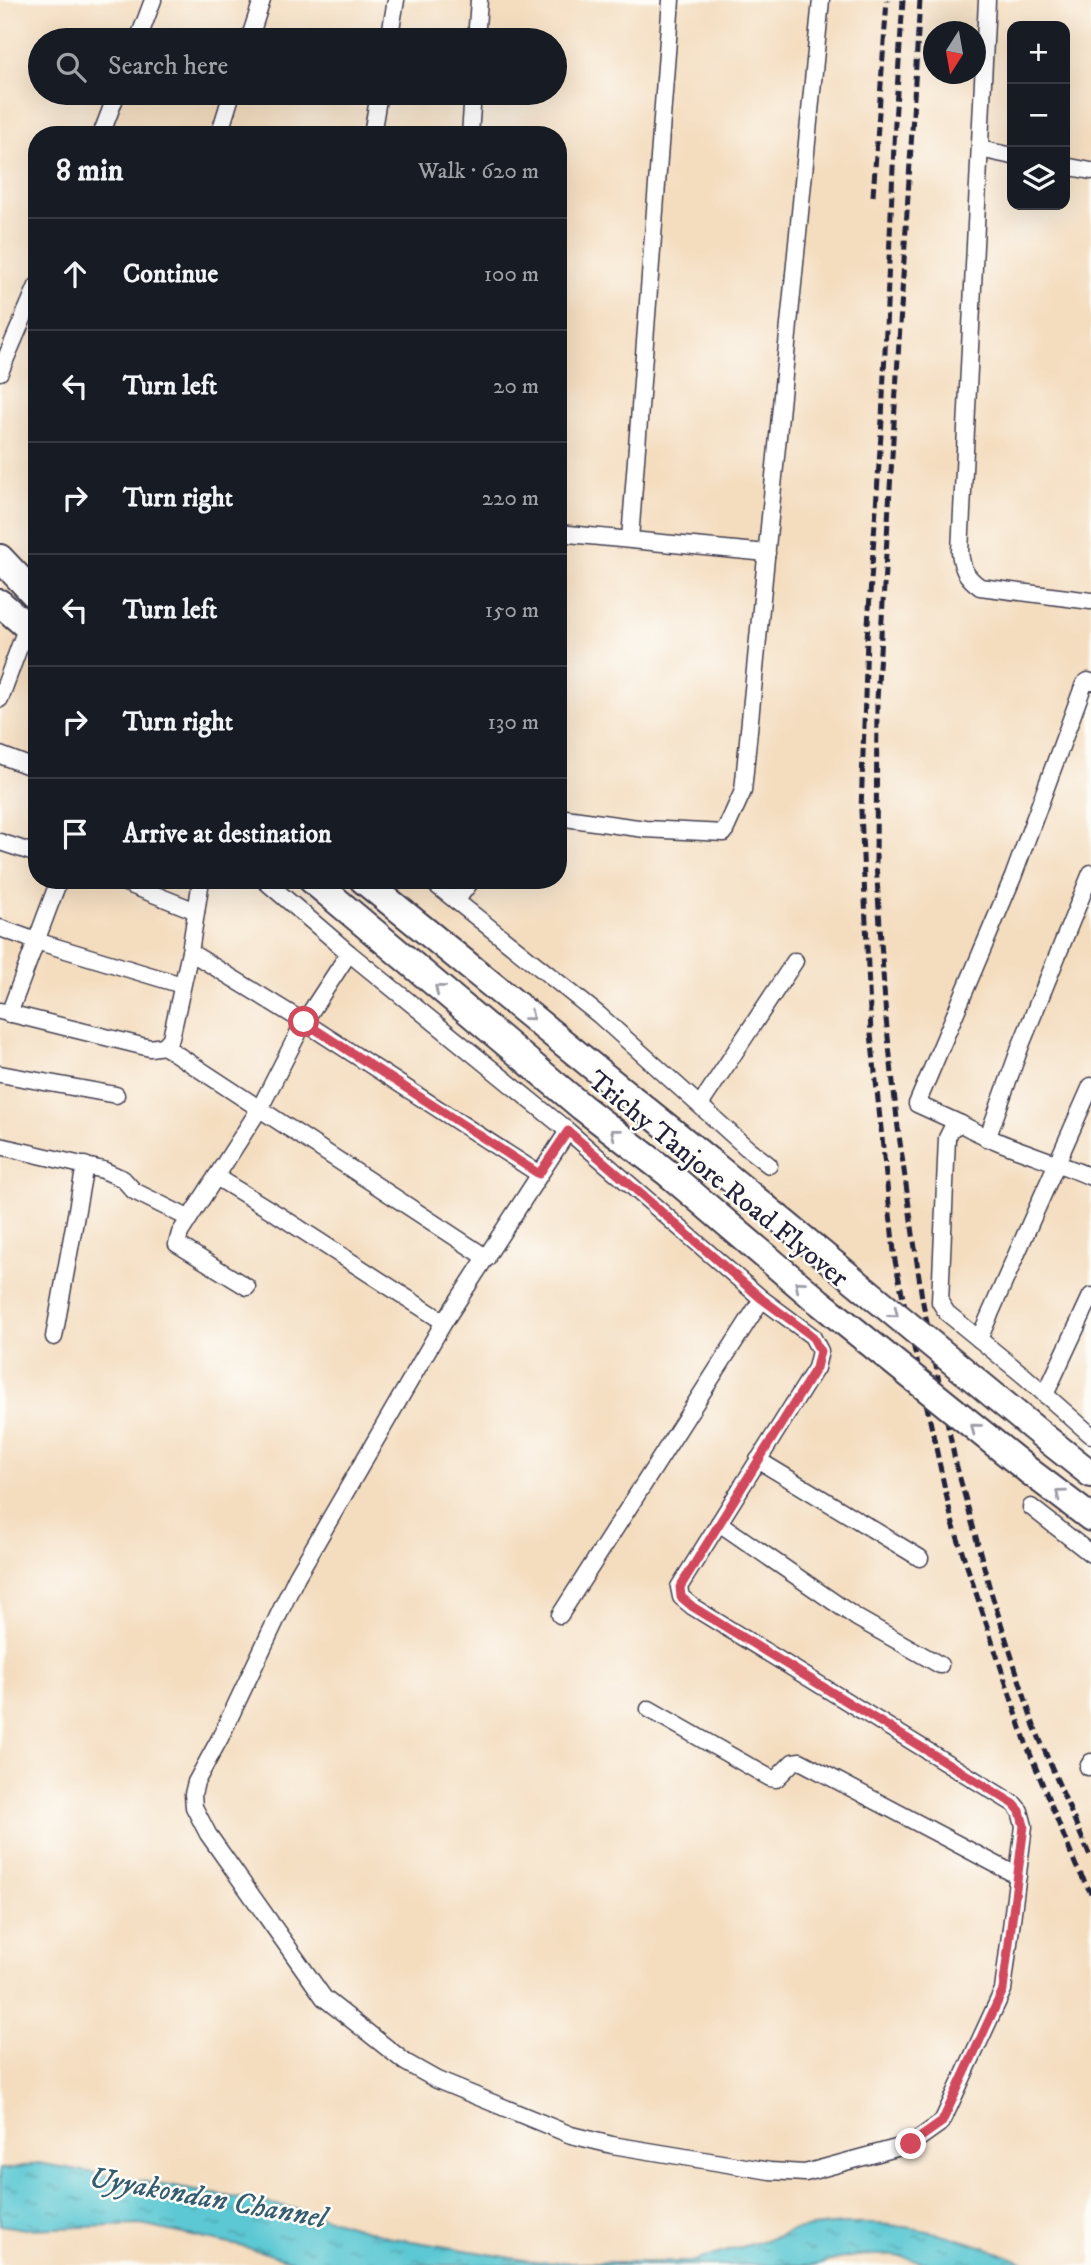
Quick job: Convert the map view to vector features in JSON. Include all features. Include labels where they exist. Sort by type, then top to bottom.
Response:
[{"type":"highway","points":[[0,558],[28,586]]},
{"type":"highway","points":[[0,603],[28,628]]},
{"type":"highway","name":"Trichy Tanjore Road Flyover","points":[[323,889],[582,1107],[669,1174],[818,1301],[1091,1518]]},
{"type":"highway","name":"Trichy Tanjore Road Flyover","points":[[374,889],[1091,1474]]},
{"type":"street","points":[[142,28],[153,0]]},
{"type":"street","points":[[253,28],[262,0]]},
{"type":"street","points":[[391,28],[396,0]]},
{"type":"street","points":[[477,28],[479,0]]},
{"type":"street","points":[[630,539],[671,0]]},
{"type":"street","points":[[567,818],[645,829],[724,833],[743,791],[821,0]]},
{"type":"street","points":[[987,0],[960,551],[962,566],[968,579],[980,587],[1091,601]]},
{"type":"street","points":[[104,126],[112,105]]},
{"type":"street","points":[[222,126],[228,105]]},
{"type":"street","points":[[374,126],[377,105]]},
{"type":"street","points":[[471,126],[472,105]]},
{"type":"street","points":[[980,149],[1007,155]]},
{"type":"street","points":[[1070,167],[1091,171]]},
{"type":"street","points":[[0,372],[28,306]]},
{"type":"street","points":[[567,534],[767,553]]},
{"type":"street","points":[[0,699],[28,640]]},
{"type":"street","points":[[1091,682],[1084,684],[1013,877],[917,1104],[987,1139],[1057,1162],[1091,1177]]},
{"type":"street","points":[[0,755],[28,766]]},
{"type":"street","points":[[0,842],[28,851]]},
{"type":"street","points":[[987,1139],[1021,1045],[1091,873]]},
{"type":"street","points":[[56,889],[4,1013],[150,1048],[164,1046],[171,1038],[190,953],[200,889]]},
{"type":"street","points":[[141,889],[196,911]]},
{"type":"street","points":[[274,889],[568,1131],[762,1299],[812,1336],[820,1351],[816,1368],[680,1587],[681,1597],[693,1607],[1014,1804],[1020,1811],[1024,1826],[1003,1990],[942,2122],[911,2144],[805,2173],[770,2172],[612,2145],[570,2135],[437,2080],[405,2062],[324,1998],[208,1834],[194,1807],[196,1782],[220,1738],[297,1576],[444,1322],[568,1131]]},
{"type":"street","points":[[441,889],[599,1015],[769,1166]]},
{"type":"street","points":[[456,901],[465,889]]},
{"type":"street","points":[[0,928],[182,985]]},
{"type":"street","points":[[190,953],[304,1022],[539,1174]]},
{"type":"street","points":[[247,1287],[177,1244],[180,1233],[260,1108],[304,1022],[349,953]]},
{"type":"street","points":[[700,1105],[795,961]]},
{"type":"street","points":[[164,1046],[487,1258]]},
{"type":"street","points":[[0,1074],[116,1095]]},
{"type":"street","points":[[979,1339],[1091,1086]]},
{"type":"street","points":[[961,1124],[952,1128],[947,1138],[940,1302],[947,1313],[1091,1435]]},
{"type":"street","points":[[0,1146],[103,1170],[124,1179],[134,1191],[188,1218]]},
{"type":"street","points":[[54,1337],[85,1164]]},
{"type":"street","points":[[216,1177],[444,1322]]},
{"type":"street","points":[[1045,1395],[1091,1296]]},
{"type":"street","points":[[560,1615],[762,1299]]},
{"type":"street","points":[[758,1460],[920,1558]]},
{"type":"street","points":[[1031,1507],[1091,1555]]},
{"type":"street","points":[[719,1523],[857,1618],[940,1665]]},
{"type":"street","points":[[649,1709],[770,1778],[776,1779],[793,1762],[800,1761],[1018,1875]]},
{"type":"water","name":"Uyyakondan Channel","points":[[38,2163],[288,2207],[394,2238],[536,2262],[691,2262],[790,2231],[854,2224],[913,2228],[941,2234],[1030,2265],[931,2265],[903,2257],[874,2255],[845,2258],[818,2265],[306,2265],[249,2248],[141,2225],[25,2229],[0,2225],[0,2169]]},
{"type":"railway","points":[[873,196],[887,0]]},
{"type":"railway","points":[[903,0],[882,420],[867,639],[861,811],[871,1034],[895,1261],[952,1521],[1027,1746],[1076,1866],[1091,1893]]},
{"type":"railway","points":[[920,0],[877,700],[876,863],[886,1019],[922,1298],[955,1460],[990,1589],[1034,1726],[1091,1859]]},
{"type":"route","points":[[304,1022],[539,1174],[568,1131],[762,1299],[812,1336],[820,1351],[816,1368],[680,1587],[681,1597],[693,1607],[1014,1804],[1020,1811],[1024,1826],[1003,1990],[942,2122],[911,2144]]}]
